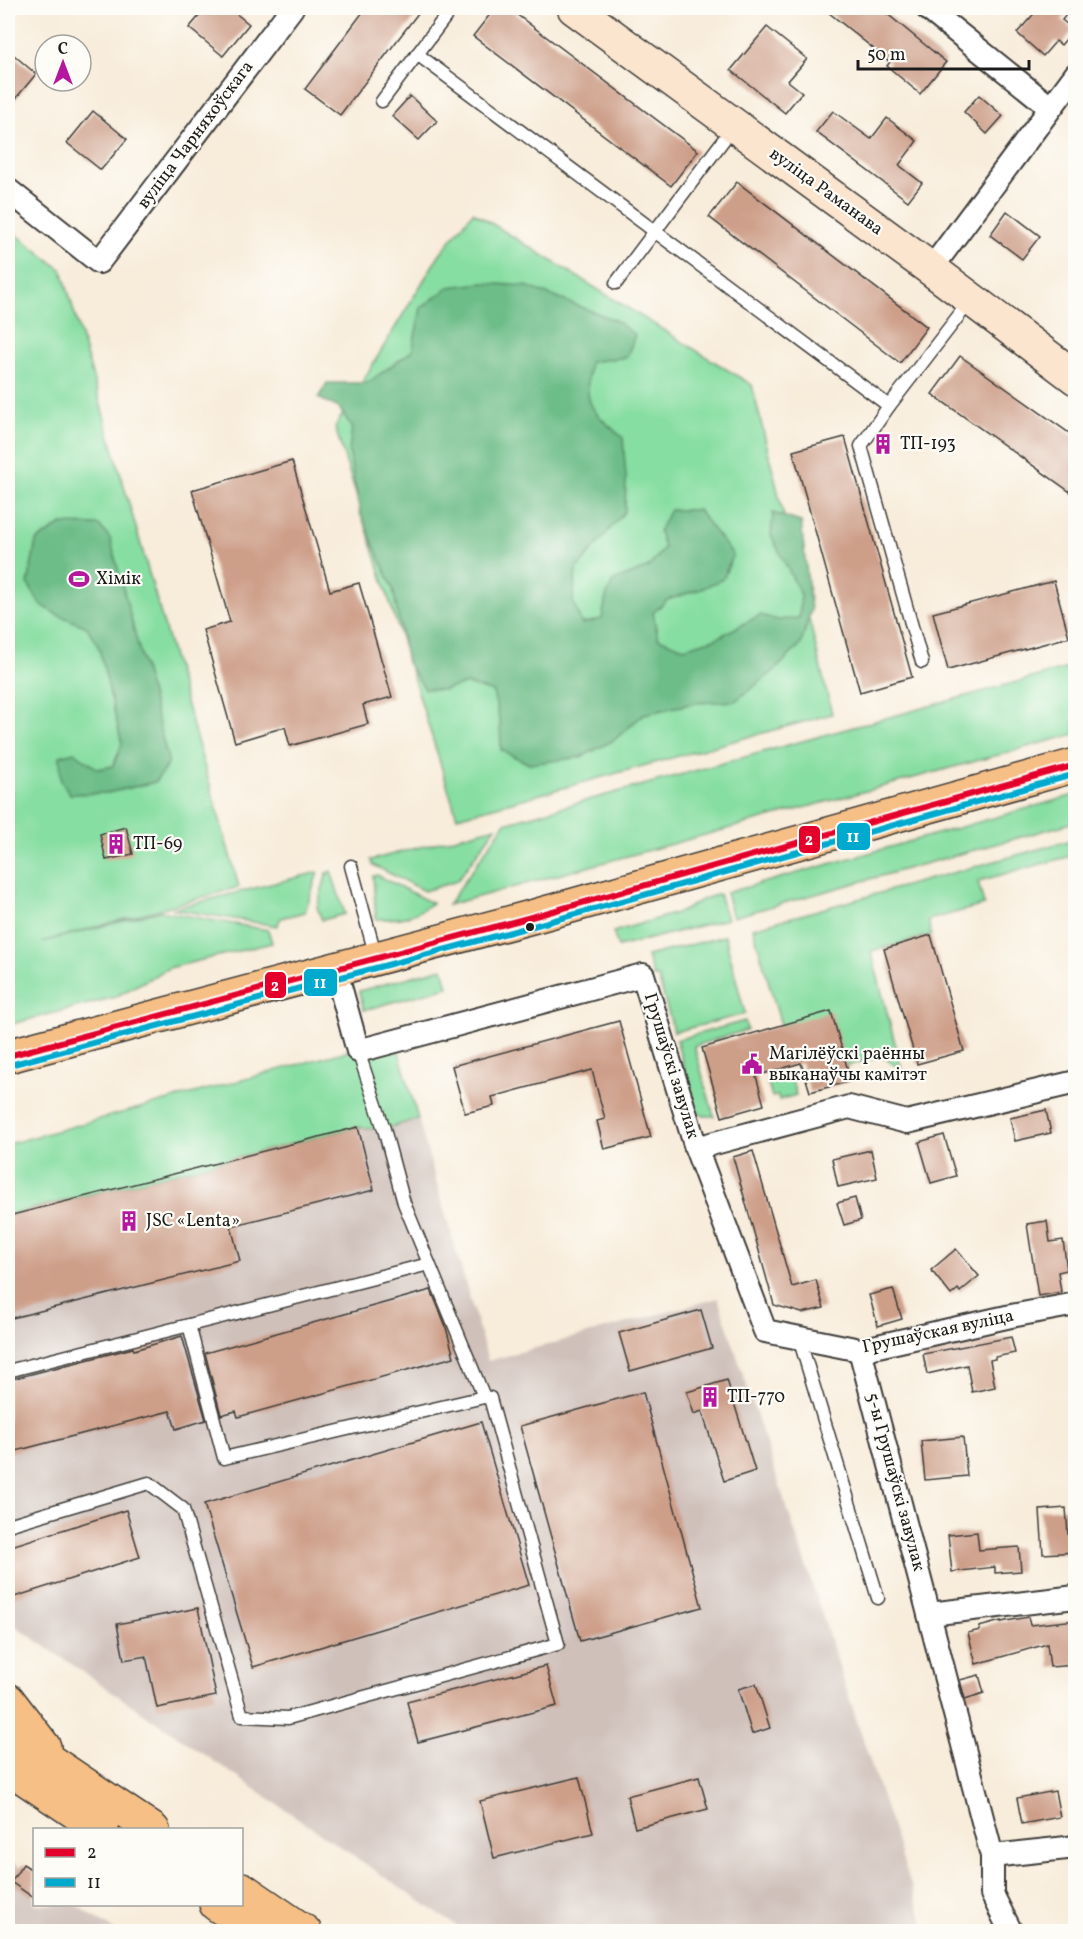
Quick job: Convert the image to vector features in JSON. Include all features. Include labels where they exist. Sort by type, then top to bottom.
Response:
[{"type":"main road","name":"вуліца Раманава","points":[[574,8],[1076,378]]},
{"type":"main road","points":[[8,1056],[558,910],[1076,765]]},
{"type":"main road","points":[[8,1700],[34,1776]]},
{"type":"main road","points":[[8,1733],[34,1776],[99,1828]]},
{"type":"main road","points":[[8,1767],[34,1776],[149,1828]]},
{"type":"main road","points":[[243,1890],[305,1932]]},
{"type":"main road","points":[[218,1906],[257,1932]]},
{"type":"street","name":"вуліца Чарняхоўскага","points":[[8,190],[99,262],[292,8]]},
{"type":"street","points":[[927,8],[1050,107]]},
{"type":"street","points":[[931,269],[1076,74]]},
{"type":"street","points":[[335,968],[358,1051]]},
{"type":"street","name":"Грушаўскі завулак","points":[[358,1051],[643,975],[696,1148],[849,1107],[907,1122],[1076,1082]]},
{"type":"street","name":"Грушаўская вуліца","points":[[696,1148],[765,1331],[861,1350],[1011,1316],[1076,1304]]},
{"type":"street","name":"5-ы Грушаўскі завулак","points":[[861,1350],[992,1856],[992,1894],[1011,1932]]},
{"type":"street","points":[[929,1614],[1076,1597]]},
{"type":"street","points":[[992,1856],[1076,1847]]},
{"type":"lane","points":[[382,101],[452,8]]},
{"type":"lane","points":[[417,54],[889,406]]},
{"type":"lane","points":[[616,283],[735,125]]},
{"type":"lane","points":[[922,662],[861,446],[970,300]]},
{"type":"lane","points":[[351,866],[377,958]]},
{"type":"lane","points":[[358,1051],[384,1128],[404,1203],[484,1397]]},
{"type":"lane","points":[[8,1371],[429,1263]]},
{"type":"lane","points":[[8,1525],[148,1483],[183,1509],[242,1716],[288,1718],[558,1644],[490,1398],[484,1397],[224,1458],[189,1325]]},
{"type":"lane","points":[[799,1338],[878,1598]]},
{"type":"shaded area","name":"JSC «Lenta»","points":[[418,1119],[488,1361],[718,1298],[926,1931],[464,1931],[8,1621],[8,1215],[358,1127],[384,1129]]},
{"type":"shaded area","points":[[8,1859],[33,1876],[33,1906],[78,1906],[116,1931],[8,1931]]},
{"type":"green space","points":[[473,212],[752,385],[832,714],[457,817],[335,427],[439,255]]},
{"type":"green space","name":"Хімік","points":[[8,228],[62,270],[239,887],[42,942],[160,911],[268,930],[272,943],[169,968],[115,997],[8,1025]]},
{"type":"green space","points":[[482,283],[526,286],[615,320],[635,335],[627,357],[590,362],[588,389],[592,406],[603,420],[623,438],[626,478],[625,511],[576,570],[573,601],[582,624],[602,619],[606,597],[613,581],[649,567],[664,548],[659,531],[670,510],[698,510],[733,555],[723,579],[667,600],[653,613],[658,638],[684,648],[717,638],[760,615],[778,620],[799,618],[801,595],[771,535],[773,513],[801,522],[811,610],[801,644],[774,671],[735,701],[695,703],[644,714],[614,740],[581,757],[529,764],[501,750],[500,723],[493,692],[466,684],[443,690],[425,689],[407,663],[393,589],[360,513],[349,451],[352,427],[339,408],[318,398],[327,383],[367,383],[412,351],[421,308],[449,287]]},
{"type":"green space","points":[[62,524],[99,525],[110,538],[169,763],[155,782],[108,793],[70,794],[61,781],[60,756],[74,752],[98,769],[113,766],[122,744],[99,648],[87,627],[56,614],[40,604],[28,584],[36,541]]},
{"type":"green space","points":[[1075,666],[1075,734],[448,905],[505,823]]},
{"type":"green space","points":[[1075,795],[1075,822],[733,917],[726,893]]},
{"type":"green space","points":[[496,827],[457,881],[424,891],[373,865],[371,860]]},
{"type":"green space","points":[[1075,839],[1075,855],[978,881],[984,905],[928,920],[931,935],[871,951],[902,1070],[881,1056],[846,1066],[781,1025],[753,928]]},
{"type":"green space","points":[[331,871],[345,914],[322,920],[317,907],[327,873]]},
{"type":"green space","points":[[318,872],[305,912],[281,918],[277,926],[172,909]]},
{"type":"green space","points":[[377,875],[432,903],[406,917],[376,919],[373,876]]},
{"type":"green space","points":[[719,894],[727,919],[618,947],[613,932],[683,911],[701,900]]},
{"type":"green space","points":[[725,936],[745,1014],[674,1032],[658,977],[653,977],[647,956]]},
{"type":"green space","points":[[443,968],[448,987],[364,1010],[359,991]]},
{"type":"green space","points":[[745,1021],[747,1030],[694,1046],[714,1116],[703,1116],[697,1111],[676,1040]]},
{"type":"green space","points":[[395,1038],[418,1119],[384,1129],[358,1127],[8,1215],[8,1144]]},
{"type":"green space","points":[[786,1078],[787,1081],[792,1080],[796,1095],[779,1100],[778,1096],[772,1097],[768,1083]]},
{"type":"building","points":[[206,8],[229,8],[249,24],[223,56],[189,28]]},
{"type":"building","points":[[366,8],[422,8],[340,115],[305,89]]},
{"type":"building","points":[[495,8],[508,8],[698,151],[671,186],[473,36]]},
{"type":"building","points":[[823,8],[880,8],[946,62],[920,94],[887,66],[890,62]]},
{"type":"building","points":[[1039,8],[1057,8],[1066,15],[1062,20],[1074,30],[1061,45],[1056,41],[1043,56],[1017,33]]},
{"type":"building","points":[[767,27],[807,59],[788,81],[802,92],[785,113],[731,70]]},
{"type":"building","points":[[8,50],[33,71],[33,78],[8,108]]},
{"type":"building","points":[[979,95],[1003,116],[987,134],[964,112]]},
{"type":"building","points":[[410,96],[437,121],[419,140],[392,116]]},
{"type":"building","points":[[93,111],[127,139],[101,170],[67,143]]},
{"type":"building","points":[[833,111],[871,139],[887,118],[917,141],[899,165],[922,183],[908,201],[816,132]]},
{"type":"building","points":[[737,182],[927,327],[900,363],[709,217]]},
{"type":"building","points":[[1007,211],[1040,236],[1022,259],[990,235]]},
{"type":"building","points":[[960,356],[1076,438],[1076,496],[932,394]]},
{"type":"building","points":[[845,437],[912,677],[860,692],[793,451]]},
{"type":"building","points":[[292,461],[330,591],[359,583],[392,697],[363,705],[368,724],[290,746],[285,727],[235,742],[203,630],[230,622],[192,490]]},
{"type":"building","points":[[1054,581],[1069,637],[948,670],[933,613]]},
{"type":"building","name":"ТП-69","points":[[126,827],[133,854],[106,860],[100,834]]},
{"type":"building","points":[[931,935],[964,1051],[917,1064],[884,949]]},
{"type":"building","name":"Магілёўскі раённы выканаўчы камітэт","points":[[831,1011],[851,1081],[810,1092],[801,1063],[756,1076],[764,1105],[722,1117],[702,1048]]},
{"type":"building","points":[[619,1021],[651,1137],[604,1149],[597,1121],[605,1119],[592,1070],[492,1097],[494,1106],[465,1113],[452,1066]]},
{"type":"building","points":[[1046,1110],[1051,1133],[1015,1141],[1010,1118]]},
{"type":"building","name":"JSC «Lenta»","points":[[358,1127],[374,1190],[231,1226],[240,1261],[8,1319],[8,1216]]},
{"type":"building","points":[[944,1135],[956,1176],[931,1183],[919,1142]]},
{"type":"building","points":[[871,1150],[877,1178],[838,1187],[832,1159]]},
{"type":"building","points":[[753,1151],[792,1287],[816,1280],[824,1308],[802,1313],[774,1305],[733,1157]]},
{"type":"building","points":[[855,1198],[861,1220],[844,1225],[837,1203]]},
{"type":"building","points":[[1047,1221],[1050,1242],[1063,1240],[1067,1270],[1058,1272],[1061,1292],[1038,1296],[1027,1224]]},
{"type":"building","points":[[956,1249],[979,1276],[960,1292],[958,1289],[951,1295],[931,1270]]},
{"type":"building","points":[[893,1289],[902,1319],[878,1326],[869,1295]]},
{"type":"building","points":[[431,1290],[445,1324],[454,1357],[238,1417],[236,1411],[221,1415],[205,1353]]},
{"type":"building","points":[[701,1310],[712,1348],[630,1371],[619,1333]]},
{"type":"building","points":[[182,1336],[206,1420],[176,1429],[170,1411],[8,1453],[8,1380],[133,1348],[134,1350]]},
{"type":"building","points":[[1011,1337],[1015,1353],[990,1360],[995,1387],[972,1392],[967,1365],[927,1374],[923,1354]]},
{"type":"building","points":[[727,1380],[755,1471],[724,1481],[702,1411],[694,1414],[687,1392]]},
{"type":"building","points":[[643,1392],[702,1607],[580,1641],[520,1426]]},
{"type":"building","points":[[481,1422],[529,1585],[253,1667],[204,1504]]},
{"type":"building","points":[[963,1437],[967,1476],[925,1480],[921,1441]]},
{"type":"building","points":[[1066,1508],[1068,1534],[1076,1534],[1076,1552],[1043,1554],[1040,1510]]},
{"type":"building","points":[[126,1510],[140,1557],[8,1599],[8,1547]]},
{"type":"building","points":[[977,1532],[979,1550],[1019,1547],[1021,1571],[995,1573],[995,1567],[952,1572],[948,1535]]},
{"type":"building","points":[[198,1608],[216,1696],[157,1708],[146,1656],[124,1660],[117,1624]]},
{"type":"building","points":[[1028,1617],[1030,1625],[1076,1620],[1076,1665],[1050,1667],[1047,1644],[976,1664],[968,1633],[980,1630],[979,1627],[1001,1621]]},
{"type":"building","points":[[546,1666],[557,1706],[418,1742],[407,1702]]},
{"type":"building","points":[[979,1675],[984,1693],[965,1699],[960,1680]]},
{"type":"building","points":[[756,1684],[770,1728],[752,1734],[738,1689]]},
{"type":"building","points":[[579,1777],[593,1833],[494,1858],[480,1801]]},
{"type":"building","points":[[699,1777],[708,1809],[635,1828],[627,1796]]},
{"type":"building","points":[[1055,1791],[1060,1817],[1022,1824],[1017,1798]]},
{"type":"building","points":[[23,1864],[33,1870],[33,1897],[11,1882]]},
{"type":"transit line","name":"2","points":[[8,1056],[535,916],[1076,765]]},
{"type":"transit line","name":"11","points":[[10,1065],[537,925],[1076,774]]},
{"type":"place","name":"ТП-193","points":[[883,444]]},
{"type":"place","name":"Хімік","points":[[79,579]]},
{"type":"place","name":"ТП-69","points":[[116,844]]},
{"type":"place","name":"Магілёўскі раённы выканаўчы камітэт","points":[[752,1064]]},
{"type":"place","name":"JSC «Lenta»","points":[[129,1221]]},
{"type":"place","name":"ТП-770","points":[[710,1397]]}]
